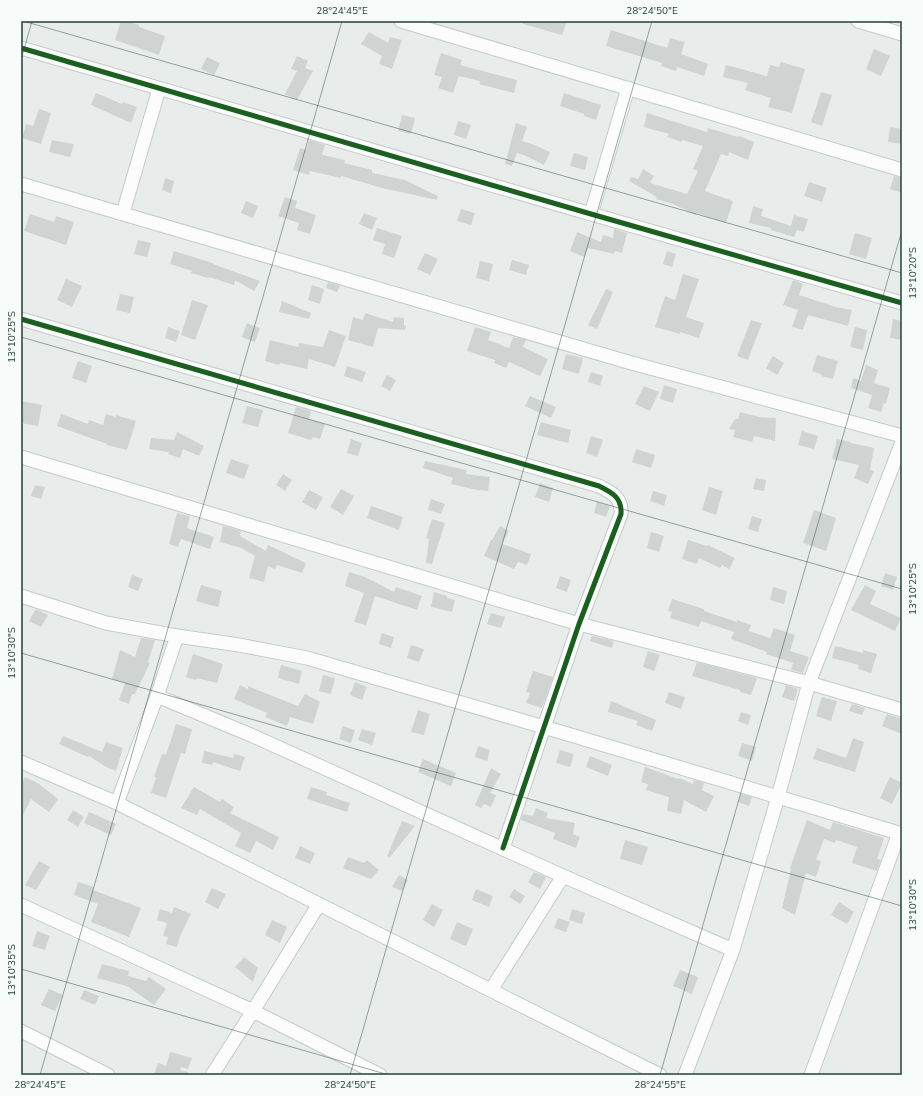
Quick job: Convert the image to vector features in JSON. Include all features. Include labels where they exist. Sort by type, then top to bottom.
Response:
[{"type":"street","points":[[401,21],[432,25],[628,88],[902,170]]},
{"type":"street","points":[[858,21],[902,34]]},
{"type":"street","points":[[21,48],[902,303]]},
{"type":"street","points":[[591,214],[628,88]]},
{"type":"street","points":[[123,213],[159,89]]},
{"type":"street","points":[[21,184],[628,362],[902,436]]},
{"type":"street","points":[[21,319],[577,479],[600,486],[617,497],[622,506],[621,514],[579,624],[503,848]]},
{"type":"street","points":[[685,1075],[733,950],[778,797],[809,683],[902,442]]},
{"type":"street","points":[[21,457],[579,624],[809,683],[902,710]]},
{"type":"street","points":[[21,596],[106,623],[307,658],[900,833],[811,1075]]},
{"type":"street","points":[[117,803],[157,696],[177,636]]},
{"type":"street","points":[[157,696],[251,735],[563,876],[733,950]]},
{"type":"street","points":[[21,762],[117,803],[660,1075]]},
{"type":"street","points":[[491,990],[563,876]]},
{"type":"street","points":[[212,1075],[319,904]]},
{"type":"street","points":[[21,905],[253,1011],[380,1075]]},
{"type":"street","points":[[21,1031],[108,1075]]},
{"type":"building","points":[[121,21],[139,25],[139,27],[165,36],[159,55],[115,40]]},
{"type":"building","points":[[523,21],[567,21],[562,35],[523,24]]},
{"type":"building","points":[[611,30],[667,48],[670,38],[685,42],[681,54],[708,64],[704,76],[677,67],[676,71],[661,66],[662,63],[606,46]]},
{"type":"building","points":[[369,32],[388,43],[390,37],[402,40],[392,69],[379,64],[382,56],[361,44]]},
{"type":"building","points":[[874,49],[890,56],[881,76],[866,69]]},
{"type":"building","points":[[441,53],[462,60],[460,65],[517,80],[514,93],[479,84],[480,81],[459,76],[453,93],[438,88],[442,77],[434,75]]},
{"type":"building","points":[[297,56],[308,61],[305,68],[313,71],[297,100],[285,94],[297,71],[291,69]]},
{"type":"building","points":[[207,57],[220,63],[214,75],[201,69]]},
{"type":"building","points":[[781,62],[805,69],[792,113],[768,107],[771,98],[745,90],[748,83],[723,77],[726,65],[767,76],[770,65],[779,67]]},
{"type":"building","points":[[821,92],[832,95],[822,126],[811,122]]},
{"type":"building","points":[[96,93],[122,104],[123,102],[137,107],[131,123],[91,105]]},
{"type":"building","points":[[564,93],[601,105],[596,120],[584,116],[584,114],[560,106]]},
{"type":"building","points":[[39,109],[51,113],[41,144],[22,138],[26,124],[33,126]]},
{"type":"building","points":[[647,113],[707,132],[708,128],[738,137],[739,136],[754,142],[748,160],[729,152],[728,156],[721,154],[705,191],[733,201],[726,223],[697,213],[696,215],[673,204],[656,199],[657,197],[629,181],[631,177],[638,179],[643,169],[654,176],[650,183],[687,194],[698,171],[693,169],[703,146],[682,140],[682,142],[667,137],[669,134],[644,127]]},
{"type":"building","points":[[402,115],[415,118],[411,134],[398,131]]},
{"type":"building","points":[[458,121],[471,125],[466,139],[454,135]]},
{"type":"building","points":[[516,123],[527,127],[522,141],[550,152],[544,165],[517,153],[512,166],[505,164]]},
{"type":"building","points":[[890,127],[902,129],[901,144],[888,142]]},
{"type":"building","points":[[52,140],[74,144],[70,157],[49,152]]},
{"type":"building","points":[[309,140],[325,145],[322,155],[345,160],[344,163],[372,170],[372,173],[405,180],[438,196],[437,200],[382,188],[341,176],[341,178],[310,171],[309,175],[293,170],[300,148],[306,150]]},
{"type":"building","points":[[574,153],[588,157],[585,170],[570,166]]},
{"type":"building","points":[[894,176],[902,178],[902,193],[890,189]]},
{"type":"building","points":[[165,178],[174,181],[171,193],[162,190]]},
{"type":"building","points":[[809,182],[827,188],[822,202],[804,196]]},
{"type":"building","points":[[285,197],[297,201],[295,208],[316,215],[310,234],[297,230],[299,223],[278,216]]},
{"type":"building","points":[[246,201],[258,206],[253,218],[241,213]]},
{"type":"building","points":[[753,206],[763,209],[761,216],[791,226],[794,215],[808,219],[804,232],[797,230],[794,237],[771,230],[771,228],[749,223]]},
{"type":"building","points":[[461,209],[475,213],[471,225],[457,221]]},
{"type":"building","points":[[364,213],[377,218],[372,230],[359,224]]},
{"type":"building","points":[[30,214],[54,222],[56,216],[74,222],[66,245],[24,231]]},
{"type":"building","points":[[377,228],[402,236],[394,258],[382,254],[385,244],[373,240]]},
{"type":"building","points":[[614,229],[627,233],[622,253],[615,251],[614,254],[588,248],[584,257],[570,251],[577,232],[601,242],[603,235],[613,238]]},
{"type":"building","points":[[855,233],[872,238],[866,259],[849,254]]},
{"type":"building","points":[[138,240],[151,243],[147,257],[134,254]]},
{"type":"building","points":[[174,251],[213,263],[260,281],[254,291],[235,280],[234,285],[191,273],[192,271],[170,264]]},
{"type":"building","points":[[667,251],[676,254],[672,267],[663,264]]},
{"type":"building","points":[[425,253],[438,259],[430,275],[417,269]]},
{"type":"building","points":[[512,260],[529,265],[526,275],[509,270]]},
{"type":"building","points":[[480,261],[493,264],[489,281],[476,278]]},
{"type":"building","points":[[683,274],[699,279],[686,317],[704,323],[699,338],[680,332],[680,334],[655,327],[665,296],[675,300]]},
{"type":"building","points":[[66,279],[82,286],[72,307],[57,300]]},
{"type":"building","points":[[793,280],[803,284],[799,295],[836,307],[852,310],[848,326],[808,315],[803,330],[792,327],[798,310],[783,305]]},
{"type":"building","points":[[328,282],[340,286],[337,292],[326,288]]},
{"type":"building","points":[[312,285],[324,289],[320,304],[308,300]]},
{"type":"building","points":[[606,289],[613,292],[597,329],[588,325]]},
{"type":"building","points":[[120,294],[134,297],[130,313],[116,310]]},
{"type":"building","points":[[192,300],[208,305],[195,340],[181,335]]},
{"type":"building","points":[[282,301],[311,313],[309,319],[279,312]]},
{"type":"building","points":[[365,313],[393,322],[394,317],[404,318],[404,325],[406,326],[405,330],[378,328],[373,347],[348,340],[353,317],[363,320]]},
{"type":"building","points":[[893,319],[902,321],[902,340],[890,338]]},
{"type":"building","points":[[751,320],[762,323],[748,360],[737,356]]},
{"type":"building","points":[[247,323],[260,328],[255,342],[242,337]]},
{"type":"building","points":[[168,327],[180,331],[176,342],[165,338]]},
{"type":"building","points":[[475,327],[491,332],[488,340],[509,348],[513,337],[526,340],[523,347],[548,359],[540,376],[509,362],[506,368],[494,363],[495,360],[467,351]]},
{"type":"building","points":[[855,327],[867,330],[863,350],[850,347]]},
{"type":"building","points":[[329,330],[346,336],[335,367],[309,359],[307,369],[280,363],[279,365],[265,361],[270,340],[298,347],[299,343],[323,347]]},
{"type":"building","points":[[566,354],[583,358],[579,374],[562,369]]},
{"type":"building","points":[[817,355],[838,361],[833,379],[821,376],[822,375],[812,371]]},
{"type":"building","points":[[773,356],[784,363],[777,375],[766,368]]},
{"type":"building","points":[[78,361],[92,366],[86,383],[72,378]]},
{"type":"building","points":[[866,365],[878,370],[874,383],[890,388],[886,404],[884,403],[881,412],[868,408],[872,395],[851,388],[853,378],[861,381]]},
{"type":"building","points":[[347,366],[366,372],[362,382],[344,376]]},
{"type":"building","points":[[591,372],[603,376],[600,386],[588,382]]},
{"type":"building","points":[[387,375],[396,380],[390,391],[381,386]]},
{"type":"building","points":[[664,385],[677,389],[673,403],[660,399]]},
{"type":"building","points":[[644,386],[659,392],[650,411],[635,404]]},
{"type":"building","points":[[530,396],[556,407],[551,418],[525,406]]},
{"type":"building","points":[[21,401],[42,405],[38,426],[21,423]]},
{"type":"building","points":[[247,406],[263,410],[258,427],[242,423]]},
{"type":"building","points":[[296,407],[311,411],[309,419],[325,424],[320,439],[313,437],[311,440],[288,433]]},
{"type":"building","points":[[740,412],[759,417],[776,418],[775,441],[754,436],[752,442],[733,437],[735,430],[729,429],[735,419],[738,419]]},
{"type":"building","points":[[61,414],[88,424],[89,420],[103,425],[106,414],[116,417],[116,415],[136,421],[127,450],[107,445],[57,426]]},
{"type":"building","points":[[541,422],[571,430],[568,443],[537,435]]},
{"type":"building","points":[[802,431],[818,436],[814,449],[798,445]]},
{"type":"building","points":[[177,432],[204,446],[199,456],[183,449],[180,458],[168,454],[169,452],[149,449],[151,438],[174,440]]},
{"type":"building","points":[[591,436],[603,440],[597,457],[586,453]]},
{"type":"building","points":[[351,439],[362,443],[358,456],[347,453]]},
{"type":"building","points":[[837,439],[874,448],[870,470],[874,471],[868,484],[854,478],[859,465],[832,459]]},
{"type":"building","points":[[636,449],[655,455],[651,468],[632,462]]},
{"type":"building","points":[[231,459],[249,465],[244,479],[226,473]]},
{"type":"building","points":[[425,461],[467,470],[466,474],[490,477],[488,491],[451,484],[453,478],[423,468]]},
{"type":"building","points":[[283,474],[292,480],[285,491],[276,485]]},
{"type":"building","points":[[756,478],[766,480],[764,491],[753,489]]},
{"type":"building","points":[[540,483],[553,488],[549,502],[535,497]]},
{"type":"building","points":[[35,485],[45,487],[41,499],[31,496]]},
{"type":"building","points":[[709,487],[723,491],[716,515],[702,510]]},
{"type":"building","points":[[341,489],[354,496],[343,515],[330,507]]},
{"type":"building","points":[[309,490],[323,497],[316,510],[302,502]]},
{"type":"building","points":[[653,491],[667,495],[664,506],[650,501]]},
{"type":"building","points":[[431,499],[445,504],[441,514],[428,510]]},
{"type":"building","points":[[597,502],[610,506],[606,517],[594,513]]},
{"type":"building","points":[[371,506],[403,517],[399,530],[367,518]]},
{"type":"building","points":[[814,510],[836,518],[826,551],[803,543]]},
{"type":"building","points":[[177,513],[190,516],[187,528],[214,537],[210,549],[181,539],[178,547],[169,544]]},
{"type":"building","points":[[752,516],[762,519],[758,532],[748,529]]},
{"type":"building","points":[[432,519],[445,523],[432,564],[426,563],[429,539],[426,538]]},
{"type":"building","points":[[223,526],[241,531],[240,536],[266,551],[268,545],[306,563],[302,573],[277,565],[275,569],[268,566],[264,582],[249,578],[255,556],[241,548],[220,542]]},
{"type":"building","points":[[500,526],[509,531],[502,544],[531,554],[527,565],[518,562],[514,569],[484,556],[491,540]]},
{"type":"building","points":[[651,532],[664,536],[659,552],[647,548]]},
{"type":"building","points":[[688,540],[707,546],[708,545],[735,558],[729,569],[722,565],[720,568],[699,558],[697,564],[682,559]]},
{"type":"building","points":[[349,572],[365,577],[394,592],[396,587],[422,596],[417,610],[375,596],[366,625],[354,622],[364,593],[345,586]]},
{"type":"building","points":[[885,573],[897,577],[893,590],[881,586]]},
{"type":"building","points":[[132,575],[143,579],[138,591],[128,587]]},
{"type":"building","points":[[560,576],[571,580],[567,592],[556,588]]},
{"type":"building","points":[[201,585],[222,591],[218,607],[196,601]]},
{"type":"building","points":[[865,585],[876,591],[870,604],[901,618],[895,631],[851,610]]},
{"type":"building","points":[[773,587],[787,591],[784,604],[770,600]]},
{"type":"building","points":[[434,592],[455,600],[452,612],[431,607]]},
{"type":"building","points":[[672,599],[704,609],[704,611],[737,622],[737,620],[751,625],[749,631],[770,638],[774,628],[795,635],[790,651],[809,657],[803,673],[791,670],[793,663],[766,654],[767,652],[731,639],[734,632],[701,621],[699,627],[670,618],[672,612],[668,611]]},
{"type":"building","points":[[36,609],[48,615],[41,627],[29,621]]},
{"type":"building","points":[[491,613],[505,617],[501,628],[487,624]]},
{"type":"building","points":[[382,633],[394,637],[391,648],[379,644]]},
{"type":"building","points":[[592,636],[614,641],[612,648],[590,641]]},
{"type":"building","points":[[141,638],[155,640],[148,662],[150,663],[135,694],[132,694],[129,704],[119,700],[125,683],[112,679],[120,650],[135,657]]},
{"type":"building","points":[[411,645],[424,649],[419,662],[407,658]]},
{"type":"building","points":[[835,646],[863,653],[863,650],[877,654],[871,673],[858,669],[859,665],[832,658]]},
{"type":"building","points":[[648,651],[660,655],[654,671],[643,667]]},
{"type":"building","points":[[193,654],[223,664],[217,683],[186,677]]},
{"type":"building","points":[[697,662],[757,678],[751,695],[740,692],[740,690],[692,676]]},
{"type":"building","points":[[281,665],[302,671],[299,684],[278,678]]},
{"type":"building","points":[[533,671],[553,677],[542,708],[526,703],[530,693],[526,692]]},
{"type":"building","points":[[323,675],[335,678],[331,694],[319,691]]},
{"type":"building","points":[[355,682],[367,687],[362,700],[350,695]]},
{"type":"building","points":[[240,685],[248,689],[248,686],[298,706],[305,694],[320,702],[313,724],[290,717],[287,726],[265,717],[267,713],[234,699]]},
{"type":"building","points":[[786,685],[798,689],[794,701],[782,697]]},
{"type":"building","points":[[669,692],[685,697],[681,709],[665,703]]},
{"type":"building","points":[[822,697],[837,701],[831,721],[816,716]]},
{"type":"building","points":[[611,701],[656,720],[652,731],[636,725],[638,721],[608,712]]},
{"type":"building","points":[[852,704],[865,708],[862,715],[849,711]]},
{"type":"building","points":[[418,710],[430,714],[424,735],[411,732]]},
{"type":"building","points":[[741,712],[751,715],[748,725],[738,721]]},
{"type":"building","points":[[887,714],[902,719],[902,734],[882,726]]},
{"type":"building","points":[[176,724],[192,729],[185,754],[181,753],[166,798],[151,793],[156,778],[154,777],[162,754],[166,755]]},
{"type":"building","points":[[343,726],[355,730],[351,743],[339,739]]},
{"type":"building","points":[[362,729],[376,733],[372,745],[358,740]]},
{"type":"building","points":[[63,736],[102,752],[106,742],[123,748],[116,771],[106,767],[89,756],[88,757],[59,744]]},
{"type":"building","points":[[853,738],[864,742],[855,772],[813,759],[817,748],[846,758]]},
{"type":"building","points":[[742,743],[756,747],[752,761],[738,756]]},
{"type":"building","points":[[478,746],[490,750],[487,761],[475,757]]},
{"type":"building","points":[[560,750],[574,754],[570,767],[556,763]]},
{"type":"building","points":[[204,751],[233,758],[234,754],[245,757],[240,771],[213,762],[212,765],[202,763]]},
{"type":"building","points":[[590,756],[612,765],[608,776],[586,767]]},
{"type":"building","points":[[423,759],[456,773],[451,786],[418,772]]},
{"type":"building","points":[[645,767],[693,784],[694,780],[704,783],[702,790],[714,796],[706,812],[684,800],[681,814],[667,811],[669,797],[646,790],[648,784],[641,782]]},
{"type":"building","points":[[491,768],[501,774],[490,793],[496,795],[491,807],[484,804],[481,808],[475,805]]},
{"type":"building","points":[[25,777],[39,784],[58,799],[49,812],[31,799],[21,819],[21,785]]},
{"type":"building","points":[[890,777],[902,783],[892,804],[880,798]]},
{"type":"building","points":[[194,787],[220,802],[222,799],[234,807],[230,813],[279,837],[273,850],[256,841],[250,853],[235,846],[241,833],[200,809],[197,815],[181,808]]},
{"type":"building","points":[[311,787],[327,792],[326,795],[350,803],[347,812],[307,799]]},
{"type":"building","points":[[741,794],[752,797],[749,806],[738,802]]},
{"type":"building","points":[[536,808],[548,813],[546,818],[575,823],[573,834],[580,837],[576,848],[553,839],[555,833],[521,820],[523,814],[533,816]]},
{"type":"building","points":[[73,810],[84,817],[78,827],[67,820]]},
{"type":"building","points":[[89,812],[116,824],[111,835],[84,823]]},
{"type":"building","points":[[807,820],[830,830],[833,822],[884,838],[877,859],[881,860],[877,871],[852,863],[857,847],[836,840],[835,843],[824,839],[816,860],[821,861],[816,877],[806,873],[795,915],[782,908],[790,868]]},
{"type":"building","points":[[402,821],[415,826],[390,857],[387,856]]},
{"type":"building","points":[[625,840],[648,847],[642,865],[620,859]]},
{"type":"building","points":[[300,846],[315,853],[310,864],[295,858]]},
{"type":"building","points":[[348,857],[364,863],[367,860],[379,870],[371,879],[343,868]]},
{"type":"building","points":[[39,861],[50,867],[36,890],[25,885]]},
{"type":"building","points":[[534,872],[546,877],[540,889],[528,882]]},
{"type":"building","points":[[399,875],[408,880],[402,891],[392,887]]},
{"type":"building","points":[[78,882],[94,887],[93,890],[141,908],[129,937],[91,922],[98,904],[74,895]]},
{"type":"building","points":[[212,888],[226,894],[218,909],[205,902]]},
{"type":"building","points":[[476,889],[493,896],[489,907],[472,900]]},
{"type":"building","points":[[514,889],[525,896],[520,904],[509,897]]},
{"type":"building","points":[[839,902],[854,912],[847,924],[831,915]]},
{"type":"building","points":[[432,904],[443,910],[434,927],[423,920]]},
{"type":"building","points":[[174,907],[191,914],[180,936],[177,947],[166,944],[168,937],[163,936],[167,923],[157,920],[160,909],[172,913]]},
{"type":"building","points":[[572,909],[585,913],[582,924],[569,920]]},
{"type":"building","points":[[558,918],[570,922],[566,932],[554,928]]},
{"type":"building","points":[[272,920],[287,927],[280,943],[265,935]]},
{"type":"building","points":[[457,922],[473,929],[466,946],[450,939]]},
{"type":"building","points":[[37,931],[50,936],[45,950],[32,946]]},
{"type":"building","points":[[244,957],[258,968],[253,982],[235,967]]},
{"type":"building","points":[[102,964],[129,971],[128,976],[146,981],[149,977],[166,989],[154,1005],[127,986],[97,978]]},
{"type":"building","points":[[680,970],[698,977],[692,994],[673,986]]},
{"type":"building","points":[[49,989],[63,995],[55,1011],[41,1005]]},
{"type":"building","points":[[84,990],[99,996],[95,1005],[80,999]]},
{"type":"building","points":[[170,1052],[192,1058],[188,1069],[181,1067],[180,1070],[188,1072],[188,1075],[154,1075],[158,1063],[166,1066]]},
{"type":"cycle path","points":[[21,48],[902,303]]},
{"type":"cycle path","points":[[21,319],[599,486],[616,497],[620,504],[621,514],[579,624],[503,848]]}]
